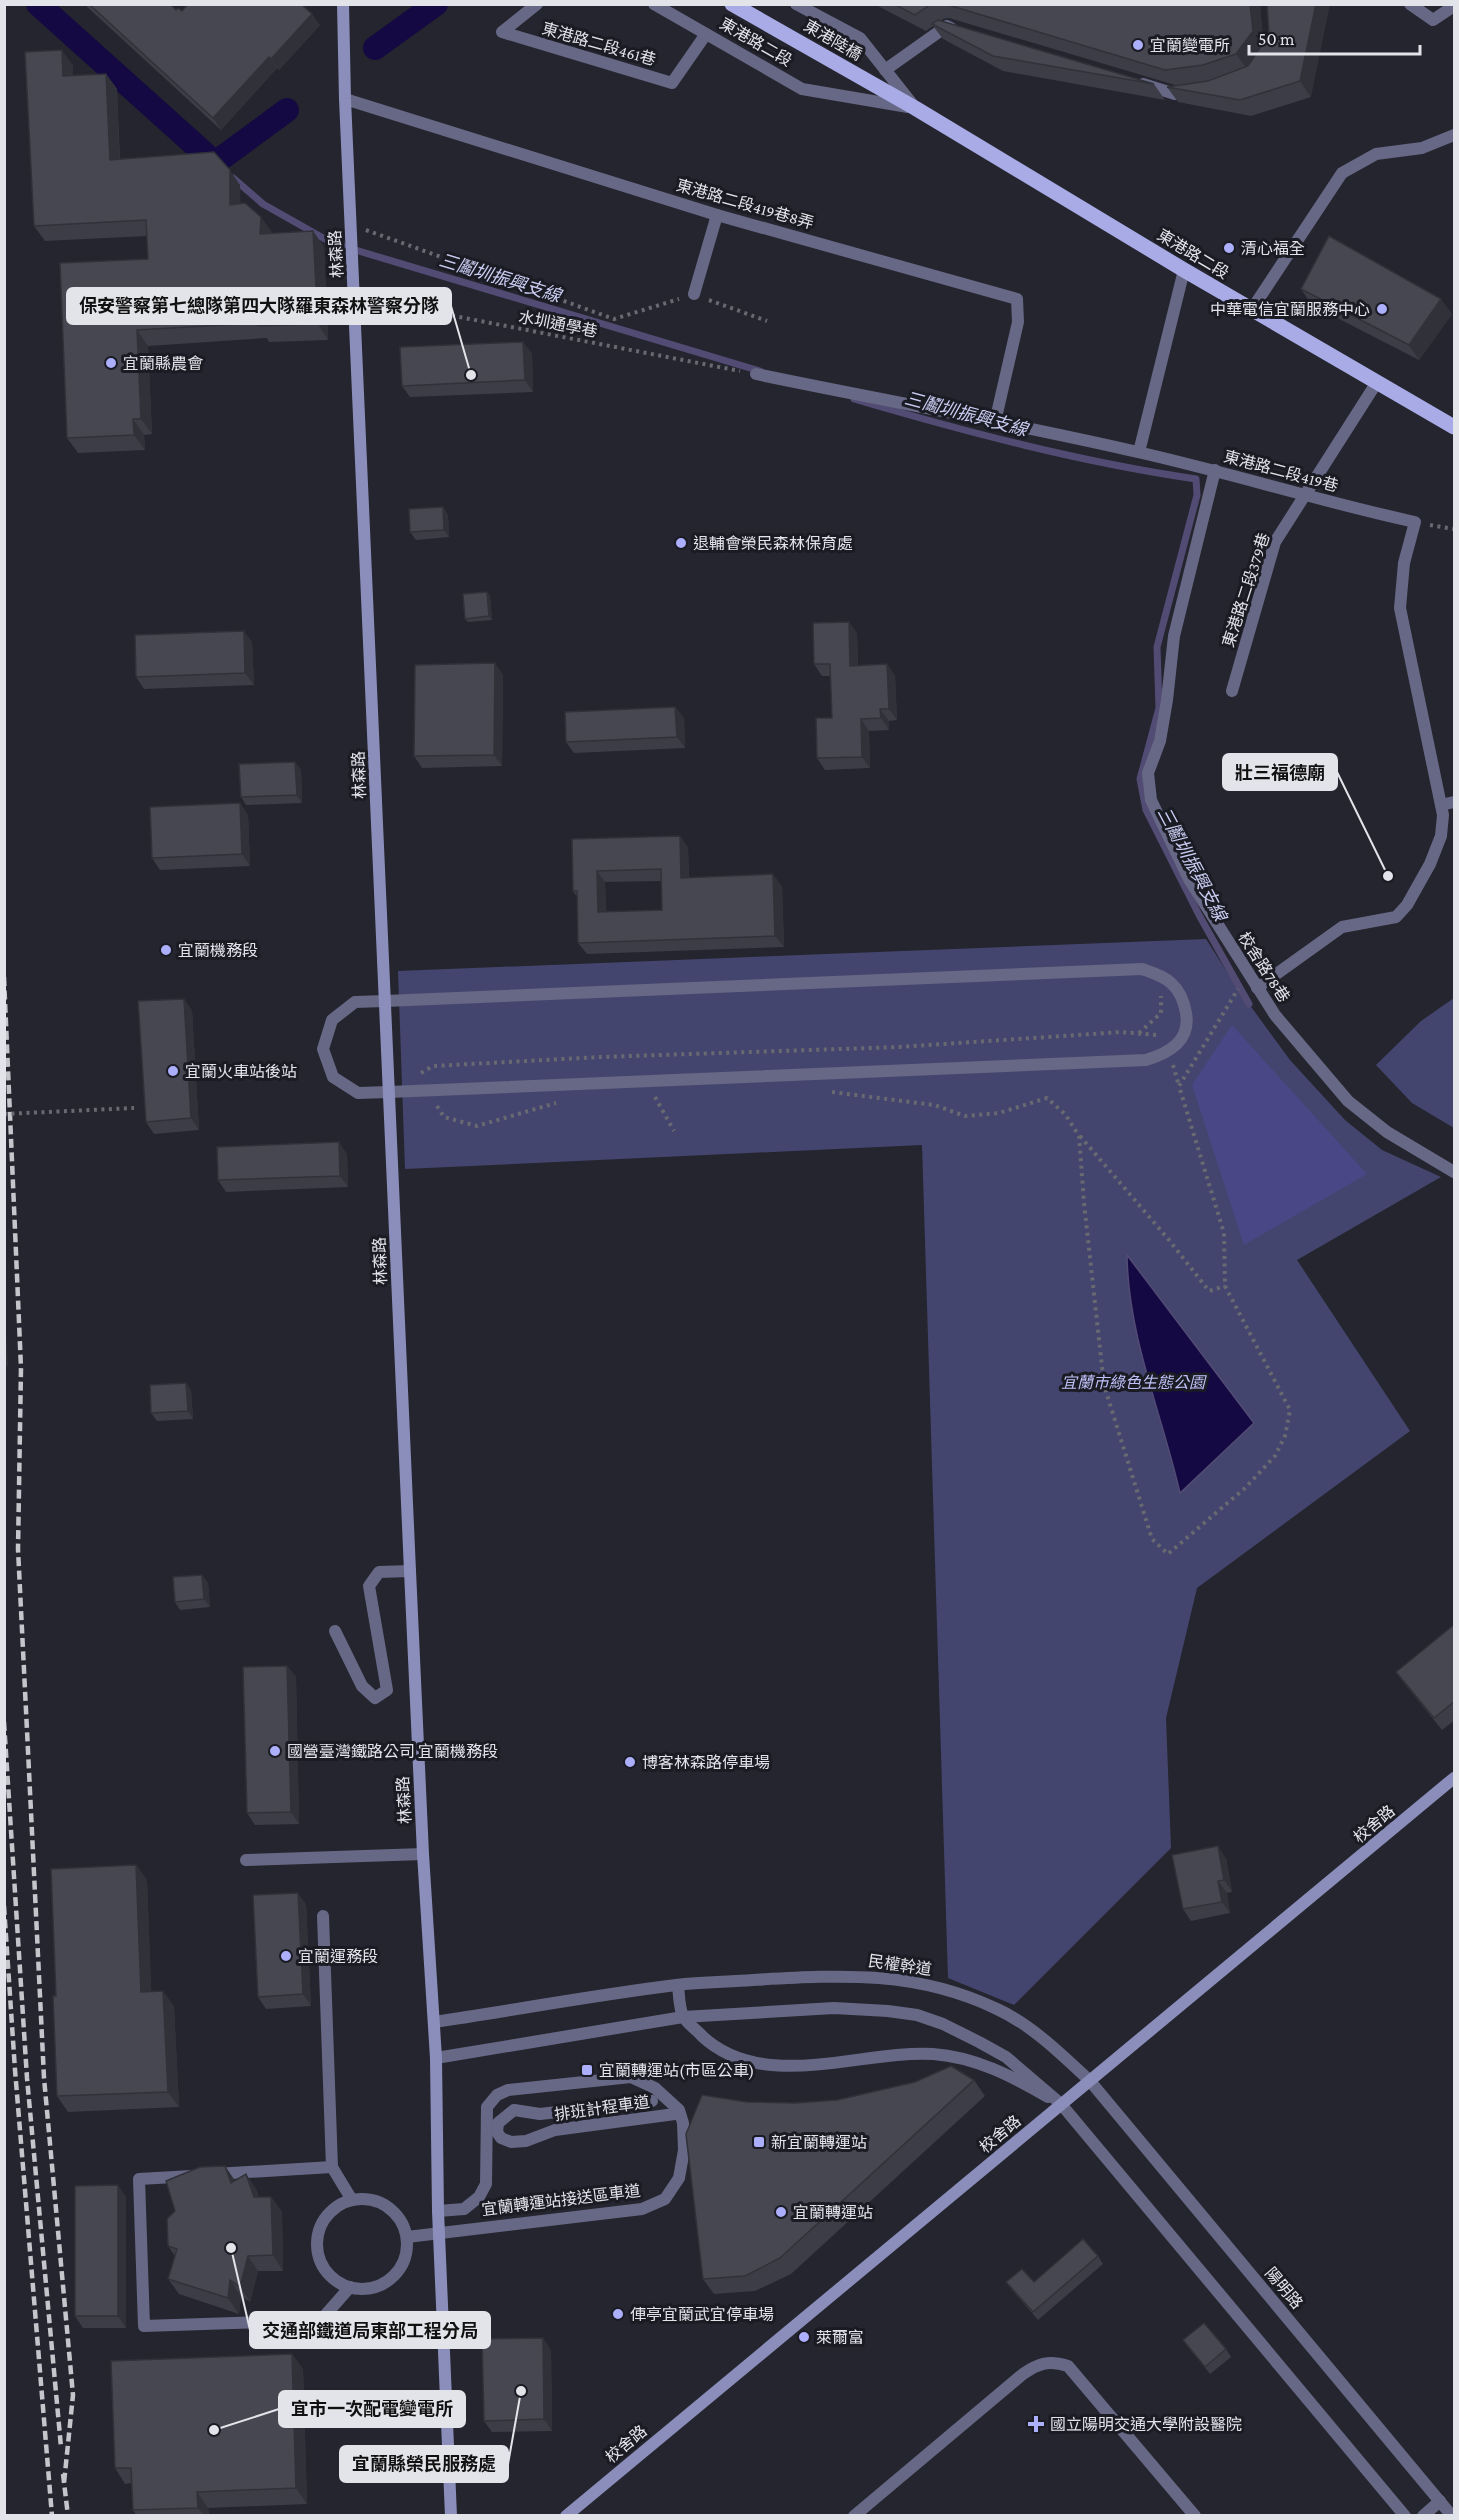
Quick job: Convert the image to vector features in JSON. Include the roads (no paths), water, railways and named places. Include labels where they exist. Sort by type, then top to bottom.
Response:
[{"type":"main road","name":"東港陸橋","points":[[732,4],[915,108]]},
{"type":"main road","name":"東港路二段","points":[[915,108],[1184,270],[1455,427]]},
{"type":"street","name":"林森路","points":[[343,4],[345,99],[410,1571],[423,1854],[436,2058],[438,2211],[451,2516]]},
{"type":"street","name":"東港路二段461巷","points":[[537,4],[502,32],[672,82],[706,34]]},
{"type":"street","name":"東港路二段","points":[[654,4],[802,88],[915,108]]},
{"type":"street","name":"東港路二段","points":[[796,4],[860,38],[915,108]]},
{"type":"street","points":[[1410,4],[1433,20],[1455,6]]},
{"type":"street","points":[[885,70],[947,26],[968,33]]},
{"type":"street","points":[[1130,80],[1175,94],[1196,91]]},
{"type":"street","name":"東港路二段419巷8弄","points":[[345,99],[717,215],[1017,299],[1018,322],[995,422]]},
{"type":"street","points":[[1252,309],[1342,173],[1376,154],[1422,148],[1455,135]]},
{"type":"street","points":[[694,294],[717,215]]},
{"type":"street","points":[[1139,452],[1184,270]]},
{"type":"street","name":"東港路二段419巷","points":[[756,374],[1139,452],[1415,522],[1404,563],[1400,608],[1441,805]]},
{"type":"street","name":"東港路二段379巷","points":[[1232,691],[1275,542],[1377,381]]},
{"type":"street","name":"校舍路78巷","points":[[1215,470],[1174,636],[1160,741],[1148,773],[1151,800],[1189,879],[1275,1015],[1348,1101],[1387,1132],[1455,1172]]},
{"type":"street","points":[[1257,988],[1342,927],[1396,917],[1407,904],[1430,864],[1441,836],[1443,815],[1441,805],[1455,802]]},
{"type":"street","points":[[1142,969],[1173,984],[1184,1001],[1187,1018],[1185,1036],[1169,1051],[1146,1060],[358,1094],[333,1077],[323,1049],[332,1020],[355,1002],[385,1001],[1142,969]]},
{"type":"street","points":[[336,1631],[362,1686],[375,1698],[387,1690],[369,1586],[379,1572],[410,1571]]},
{"type":"street","name":"校舍路","points":[[566,2516],[1455,1778]]},
{"type":"street","points":[[246,1860],[423,1854]]},
{"type":"street","points":[[323,1916],[332,2168],[352,2200]]},
{"type":"street","name":"民權幹道","points":[[434,2022],[678,1985],[838,1975],[886,1978],[929,1985],[1000,2010],[1049,2043],[1090,2081]]},
{"type":"street","points":[[678,1985],[683,2017],[724,2053],[782,2066],[805,2066],[905,2053],[936,2054],[1002,2071],[1061,2104]]},
{"type":"street","points":[[436,2058],[683,2017],[834,2008],[917,2015],[944,2024],[1006,2057],[1061,2104],[1405,2516]]},
{"type":"street","name":"宜蘭轉運站接送區車道","points":[[407,2237],[642,2209],[665,2199],[679,2178],[684,2150],[679,2115],[655,2088],[631,2077],[508,2090],[497,2095],[487,2107],[486,2184],[479,2197],[464,2209],[438,2211]]},
{"type":"street","name":"陽明路","points":[[1090,2081],[1452,2516]]},
{"type":"street","name":"排班計程車道","points":[[486,2130],[503,2113],[514,2110],[630,2097],[652,2101],[679,2115]]},
{"type":"street","name":"排班計程車道","points":[[514,2110],[498,2123],[497,2132],[501,2138],[510,2142],[526,2141],[555,2130],[679,2115]]},
{"type":"street","points":[[332,2168],[139,2179],[144,2326],[321,2320],[350,2287]]},
{"type":"street","points":[[367,2199],[382,2202],[394,2211],[403,2223],[407,2237],[407,2252],[402,2266],[392,2278],[380,2285],[365,2289],[350,2287],[337,2281],[326,2271],[319,2258],[317,2243],[320,2228],[327,2215],[338,2205],[352,2200],[367,2199]]},
{"type":"street","points":[[854,2516],[1023,2374],[1045,2362],[1068,2366],[1195,2516]]},
{"type":"street","points":[[1423,2516],[1440,2501]]},
{"type":"waterway","points":[[38,4],[215,163],[287,110]]},
{"type":"waterway","points":[[375,48],[436,4]]},
{"type":"waterway","name":"三鬮圳振興支線","points":[[233,178],[263,204],[332,243],[760,371]]},
{"type":"waterway","name":"三鬮圳振興支線","points":[[854,399],[1024,445],[1109,464],[1196,479],[1197,495],[1157,647],[1159,708],[1140,779],[1146,810],[1199,915],[1249,1004]]},
{"type":"railway","points":[[4,977],[21,1368],[18,1549],[44,2078],[73,2395],[64,2483]]},
{"type":"railway","points":[[4,1722],[27,2078],[61,2447]]},
{"type":"railway","points":[[4,1906],[15,2070],[52,2516]]},
{"type":"railway","points":[[63,2474],[68,2516]]},
{"type":"place","name":"宜蘭變電所","points":[[1138,45]]},
{"type":"place","name":"清心福全","points":[[1229,248]]},
{"type":"place","name":"中華電信宜蘭服務中心","points":[[1382,309]]},
{"type":"place","name":"宜蘭縣農會","points":[[111,363]]},
{"type":"place","name":"保安警察第七總隊第四大隊羅東森林警察分隊","points":[[471,375]]},
{"type":"place","name":"退輔會榮民森林保育處","points":[[681,543]]},
{"type":"place","name":"壯三福德廟","points":[[1388,876]]},
{"type":"place","name":"宜蘭機務段","points":[[166,950]]},
{"type":"place","name":"宜蘭火車站後站","points":[[173,1071]]},
{"type":"place","name":"國營臺灣鐵路公司 宜蘭機務段","points":[[275,1751]]},
{"type":"place","name":"博客林森路停車場","points":[[630,1762]]},
{"type":"place","name":"宜蘭運務段","points":[[286,1956]]},
{"type":"place","name":"宜蘭轉運站(市區公車)","points":[[587,2070]]},
{"type":"place","name":"新宜蘭轉運站","points":[[759,2142]]},
{"type":"place","name":"宜蘭轉運站","points":[[781,2212]]},
{"type":"place","name":"交通部鐵道局東部工程分局","points":[[231,2248]]},
{"type":"place","name":"俥亭宜蘭武宜停車場","points":[[618,2314]]},
{"type":"place","name":"萊爾富","points":[[804,2337]]},
{"type":"place","name":"宜蘭縣榮民服務處","points":[[521,2391]]},
{"type":"place","name":"國立陽明交通大學附設醫院","points":[[1036,2424]]},
{"type":"place","name":"宜市一次配電變電所","points":[[214,2430]]},
{"type":"park label","name":"宜蘭市綠色生態公園","points":[[1133,1382]]}]
